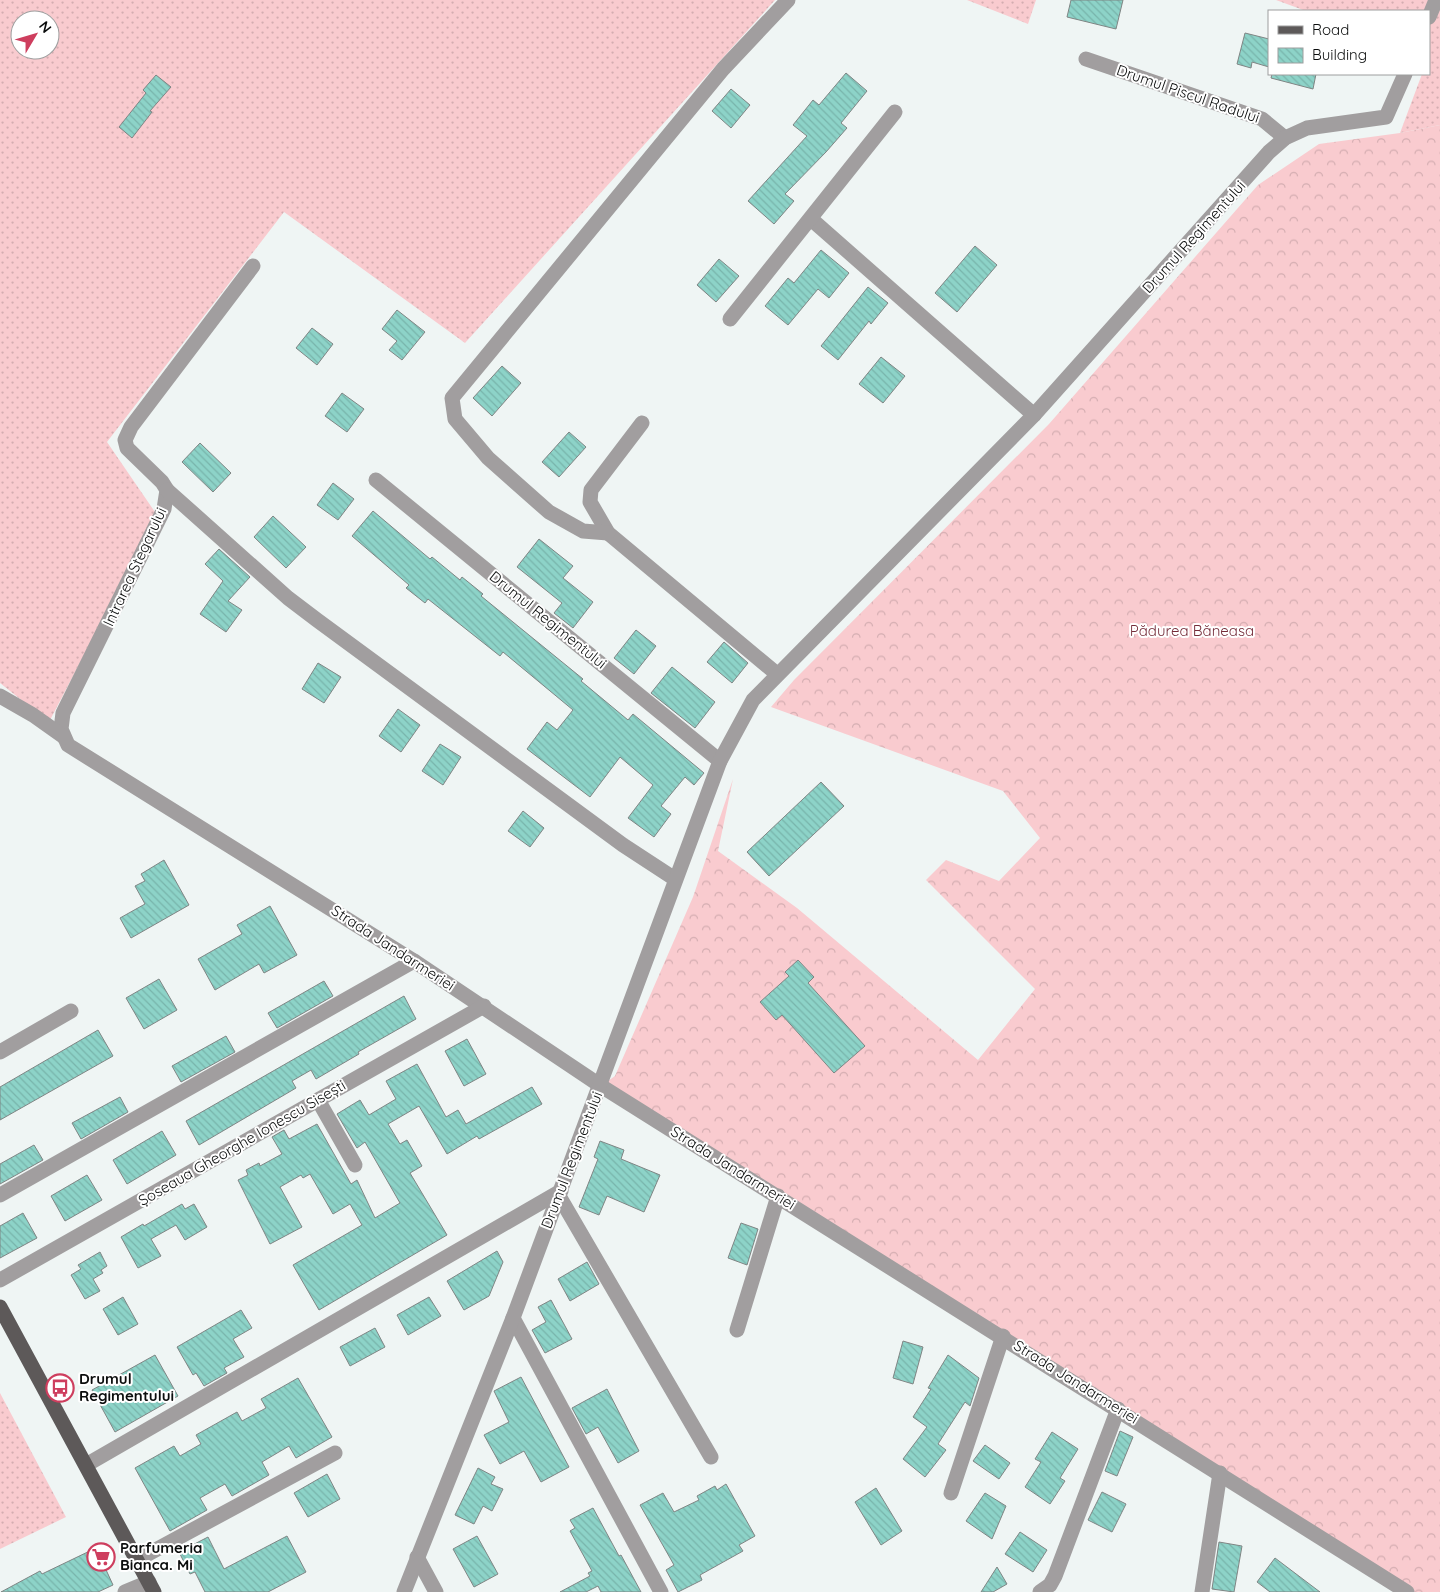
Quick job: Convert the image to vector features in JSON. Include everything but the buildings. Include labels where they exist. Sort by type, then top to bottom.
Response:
[{"type":"main road","points":[[0,1307],[152,1587]]},
{"type":"street","points":[[608,533],[583,532],[549,512],[488,458],[460,426],[455,419],[452,398],[723,69],[788,0]]},
{"type":"street","points":[[1430,15],[1436,0]]},
{"type":"street","name":"Drumul Piscul Radului","points":[[1086,59],[1262,119],[1285,138]]},
{"type":"street","name":"Drumul Regimentului","points":[[404,1592],[513,1318],[601,1086],[720,761],[753,700],[1034,415],[1269,152],[1285,138],[1307,128],[1386,117],[1405,75]]},
{"type":"street","points":[[730,319],[895,112]]},
{"type":"street","points":[[811,219],[1034,415]]},
{"type":"street","name":"Intrarea Stegarului","points":[[64,737],[60,723],[63,713],[158,526],[164,509],[167,490],[154,473],[127,448],[125,440],[131,427],[252,266]]},
{"type":"street","points":[[642,423],[591,490],[590,502],[608,533],[777,674]]},
{"type":"street","name":"Drumul Regimentului","points":[[376,480],[720,761]]},
{"type":"street","points":[[167,490],[288,598],[615,839],[675,880]]},
{"type":"street","name":"Strada Jandarmeriei","points":[[0,696],[34,715],[64,737],[68,745],[82,755],[242,852],[414,961],[601,1086],[1003,1336],[1407,1592]]},
{"type":"street","points":[[0,1195],[414,961]]},
{"type":"street","name":"Șoseaua Gheorghe Ionescu Sisești","points":[[0,1280],[484,1006]]},
{"type":"street","points":[[0,1052],[71,1011]]},
{"type":"street","points":[[318,1100],[355,1165]]},
{"type":"street","points":[[86,1465],[560,1193],[711,1457]]},
{"type":"street","points":[[737,1330],[778,1196]]},
{"type":"street","points":[[513,1318],[661,1592]]},
{"type":"street","points":[[951,1492],[1003,1336]]},
{"type":"street","points":[[1049,1590],[1118,1409]]},
{"type":"street","points":[[137,1560],[335,1453]]},
{"type":"street","points":[[1202,1592],[1220,1473]]},
{"type":"street","points":[[417,1557],[436,1592]]},
{"type":"street","points":[[125,1592],[152,1587]]},
{"type":"green space","points":[[0,0],[775,0],[465,343],[284,212],[107,442],[157,515],[49,722],[0,683]]},
{"type":"green space","points":[[967,0],[1036,0],[1028,24]]},
{"type":"green space","points":[[1276,0],[1440,0],[1440,125],[1400,133],[1422,75],[1430,75],[1430,10],[1303,10]]},
{"type":"green space","name":"Pădurea Băneasa","points":[[1440,125],[1440,1592],[1407,1592],[601,1086],[615,1076],[693,897],[733,779],[718,851],[797,908],[978,1060],[1035,989],[926,880],[946,860],[999,881],[1040,838],[1003,791],[771,707],[794,680],[1049,424],[1258,185],[1319,144],[1400,133]]},
{"type":"green space","points":[[0,1393],[66,1517],[0,1549]]},
{"type":"place","name":"Drumul Regimentului","points":[[60,1388]]},
{"type":"place","name":"Parfumeria Bianca. Mi","points":[[101,1557]]}]
